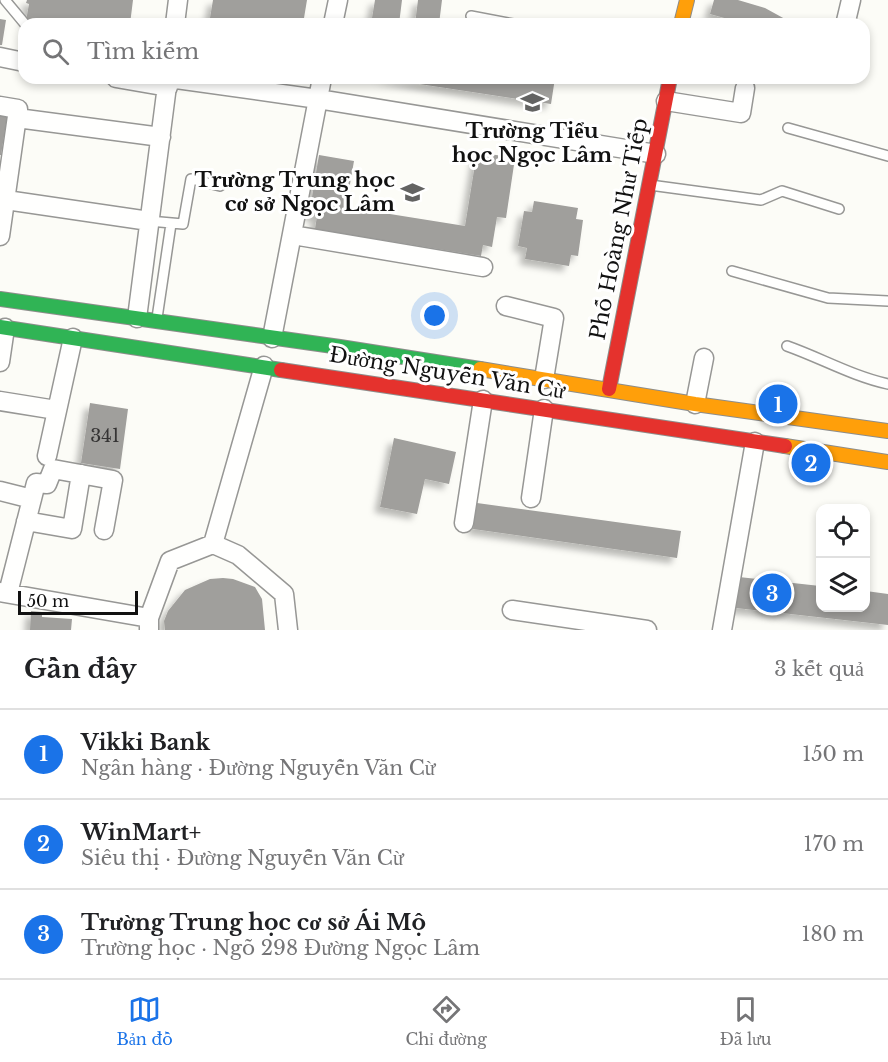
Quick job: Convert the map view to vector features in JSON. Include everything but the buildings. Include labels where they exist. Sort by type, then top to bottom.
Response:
[{"type":"main road","points":[[682,18],[687,0]]},
{"type":"main road","name":"Phố Hoàng Như Tiếp","points":[[609,389],[669,84]]},
{"type":"main road","name":"Đường Nguyễn Văn Cừ","points":[[0,299],[888,431]]},
{"type":"main road","name":"Đường Nguyễn Văn Cừ","points":[[3,328],[888,462]]},
{"type":"street","points":[[176,18],[178,0]]},
{"type":"street","points":[[334,18],[338,0]]},
{"type":"street","points":[[847,18],[851,0]]},
{"type":"street","points":[[0,57],[18,61]]},
{"type":"street","points":[[137,318],[168,84]]},
{"type":"street","points":[[193,84],[318,99],[656,154]]},
{"type":"street","points":[[272,338],[321,84]]},
{"type":"street","points":[[666,101],[741,113],[745,88]]},
{"type":"street","points":[[0,106],[18,109],[4,190],[0,236]]},
{"type":"street","points":[[17,118],[161,136]]},
{"type":"street","points":[[4,190],[149,221]]},
{"type":"street","points":[[293,235],[483,267]]},
{"type":"street","points":[[506,306],[554,318],[544,380]]},
{"type":"street","points":[[0,362],[3,328]]},
{"type":"street","points":[[47,456],[73,338]]},
{"type":"street","points":[[695,404],[704,358]]},
{"type":"street","points":[[213,544],[264,366]]},
{"type":"street","points":[[464,523],[483,400]]},
{"type":"street","points":[[0,401],[56,410]]},
{"type":"street","points":[[531,498],[544,409]]},
{"type":"street","points":[[722,630],[755,442]]},
{"type":"street","points":[[104,530],[113,480],[53,469],[47,484],[36,483],[4,592],[149,624],[170,561],[213,544],[238,555],[284,594],[288,630]]},
{"type":"street","points":[[26,521],[72,529],[81,474]]},
{"type":"street","points":[[0,491],[32,499]]},
{"type":"street","points":[[512,610],[647,630]]},
{"type":"lane","points":[[5,0],[20,18]]},
{"type":"lane","points":[[471,16],[482,18]]},
{"type":"lane","points":[[788,128],[888,156]]},
{"type":"lane","points":[[149,221],[183,224],[191,179],[220,186]]},
{"type":"lane","points":[[650,185],[761,200],[782,191],[839,209]]},
{"type":"lane","points":[[156,321],[171,224]]},
{"type":"lane","points":[[732,271],[828,298],[888,301]]},
{"type":"lane","points":[[787,346],[818,357],[845,371],[888,384]]},
{"type":"traffic: fast","points":[[0,299],[480,369]]},
{"type":"traffic: fast","points":[[0,327],[281,370]]},
{"type":"traffic: slow","points":[[682,18],[687,0]]},
{"type":"traffic: slow","points":[[480,369],[695,404],[888,431]]},
{"type":"traffic: slow","points":[[785,446],[888,462]]},
{"type":"traffic: jam","points":[[609,389],[669,84]]},
{"type":"traffic: jam","points":[[281,370],[785,446]]},
{"type":"place","name":"Trường Tiểu học Ngọc Lâm","points":[[532,103]]},
{"type":"place","name":"Trường Trung học cơ sở Ngọc Lâm","points":[[413,192]]},
{"type":"place","name":"Vikki Bank","points":[[778,404]]},
{"type":"place","name":"WinMart+","points":[[811,463]]},
{"type":"place","name":"Trường Trung học cơ sở Ái Mộ","points":[[772,593]]}]
